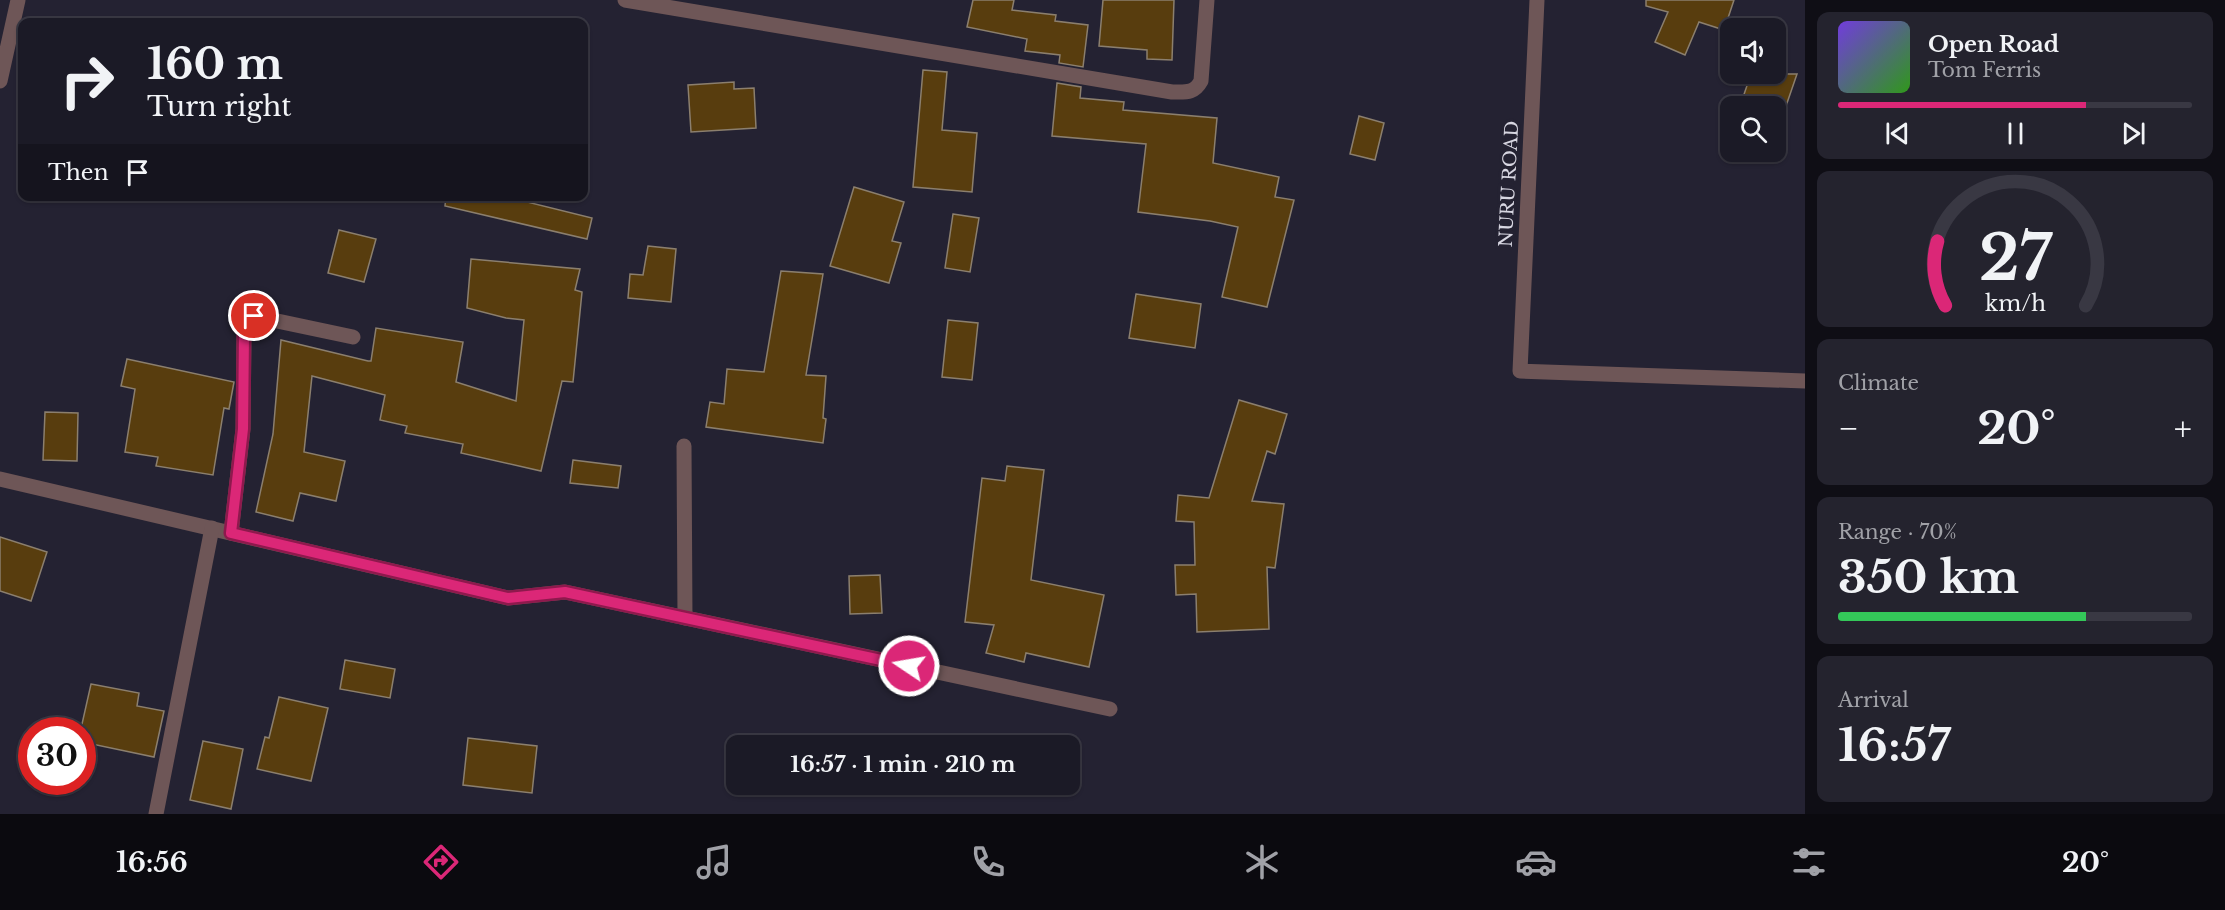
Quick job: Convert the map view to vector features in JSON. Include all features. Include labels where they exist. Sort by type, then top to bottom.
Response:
[{"type":"street","points":[[0,81],[18,0]]},
{"type":"street","points":[[625,0],[1172,92],[1189,92],[1197,88],[1201,81],[1207,0]]},
{"type":"street","name":"NURU ROAD","points":[[1537,0],[1520,371],[1805,381]]},
{"type":"street","points":[[231,533],[243,429],[244,334],[254,316],[353,337]]},
{"type":"street","points":[[684,446],[685,618]]},
{"type":"street","points":[[0,479],[508,598],[565,592],[1110,709]]},
{"type":"street","points":[[156,814],[212,528]]},
{"type":"building","points":[[973,0],[1014,0],[1012,10],[1056,15],[1055,21],[1088,25],[1083,67],[1059,63],[1060,55],[1025,51],[1027,39],[967,27]]},
{"type":"building","points":[[1103,0],[1174,0],[1172,60],[1147,59],[1147,50],[1099,46]]},
{"type":"building","points":[[1646,0],[1734,0],[1728,18],[1720,18],[1720,29],[1699,22],[1685,55],[1655,42],[1668,12],[1646,6]]},
{"type":"building","points":[[923,70],[947,72],[942,130],[977,133],[972,192],[913,187]]},
{"type":"building","points":[[1786,74],[1797,74],[1786,106],[1786,96],[1743,96],[1748,84],[1786,84]]},
{"type":"building","points":[[734,82],[734,89],[754,88],[756,128],[691,132],[688,85]]},
{"type":"building","points":[[1057,83],[1081,87],[1080,98],[1124,102],[1123,110],[1217,118],[1213,163],[1279,177],[1275,197],[1294,200],[1267,307],[1222,297],[1238,227],[1138,212],[1146,144],[1052,136]]},
{"type":"building","points":[[1359,116],[1384,123],[1375,160],[1350,154]]},
{"type":"building","points":[[854,187],[904,202],[892,241],[901,243],[889,283],[830,266]]},
{"type":"building","points":[[446,201],[523,201],[592,218],[587,239],[445,206]]},
{"type":"building","points":[[953,214],[979,218],[970,272],[945,268]]},
{"type":"building","points":[[339,230],[376,239],[364,282],[328,273]]},
{"type":"building","points":[[648,246],[676,249],[671,302],[628,298],[630,274],[643,275]]},
{"type":"building","points":[[471,259],[580,269],[575,290],[582,292],[573,382],[562,381],[541,471],[461,453],[463,444],[405,433],[407,426],[380,420],[385,395],[312,376],[304,452],[345,461],[336,501],[300,493],[293,521],[256,512],[273,434],[281,340],[368,361],[371,361],[376,328],[463,342],[456,382],[516,401],[524,320],[467,308]]},
{"type":"building","points":[[781,271],[823,274],[806,375],[826,376],[823,418],[826,419],[823,443],[706,427],[710,402],[724,404],[727,369],[764,372]]},
{"type":"building","points":[[1136,294],[1201,304],[1195,348],[1129,338]]},
{"type":"building","points":[[948,320],[978,323],[972,380],[942,377]]},
{"type":"building","points":[[127,359],[234,382],[229,409],[224,408],[213,475],[156,466],[158,457],[125,452],[135,389],[121,386]]},
{"type":"building","points":[[1239,400],[1287,414],[1275,454],[1267,451],[1252,501],[1284,504],[1275,568],[1267,567],[1269,629],[1197,632],[1196,594],[1176,595],[1175,565],[1195,565],[1194,522],[1176,521],[1178,495],[1209,498]]},
{"type":"building","points":[[45,412],[78,413],[77,461],[43,460]]},
{"type":"building","points":[[573,460],[621,466],[618,488],[570,483]]},
{"type":"building","points":[[1007,466],[1044,470],[1031,580],[1104,595],[1089,667],[1026,653],[1024,662],[986,653],[994,625],[965,622],[982,478],[1005,481]]},
{"type":"building","points":[[0,537],[47,552],[31,601],[0,591]]},
{"type":"building","points":[[880,575],[882,613],[850,614],[849,576]]},
{"type":"building","points":[[345,660],[395,669],[390,698],[340,689]]},
{"type":"building","points":[[91,684],[139,693],[137,706],[164,711],[154,757],[96,745],[96,717],[84,717]]},
{"type":"building","points":[[279,697],[328,708],[311,781],[257,769],[265,737],[269,738]]},
{"type":"building","points":[[468,738],[537,746],[532,793],[463,785]]},
{"type":"building","points":[[203,741],[243,749],[231,809],[190,800]]},
{"type":"route","points":[[254,316],[244,334],[243,429],[231,533],[508,598],[565,592],[909,666]]}]
